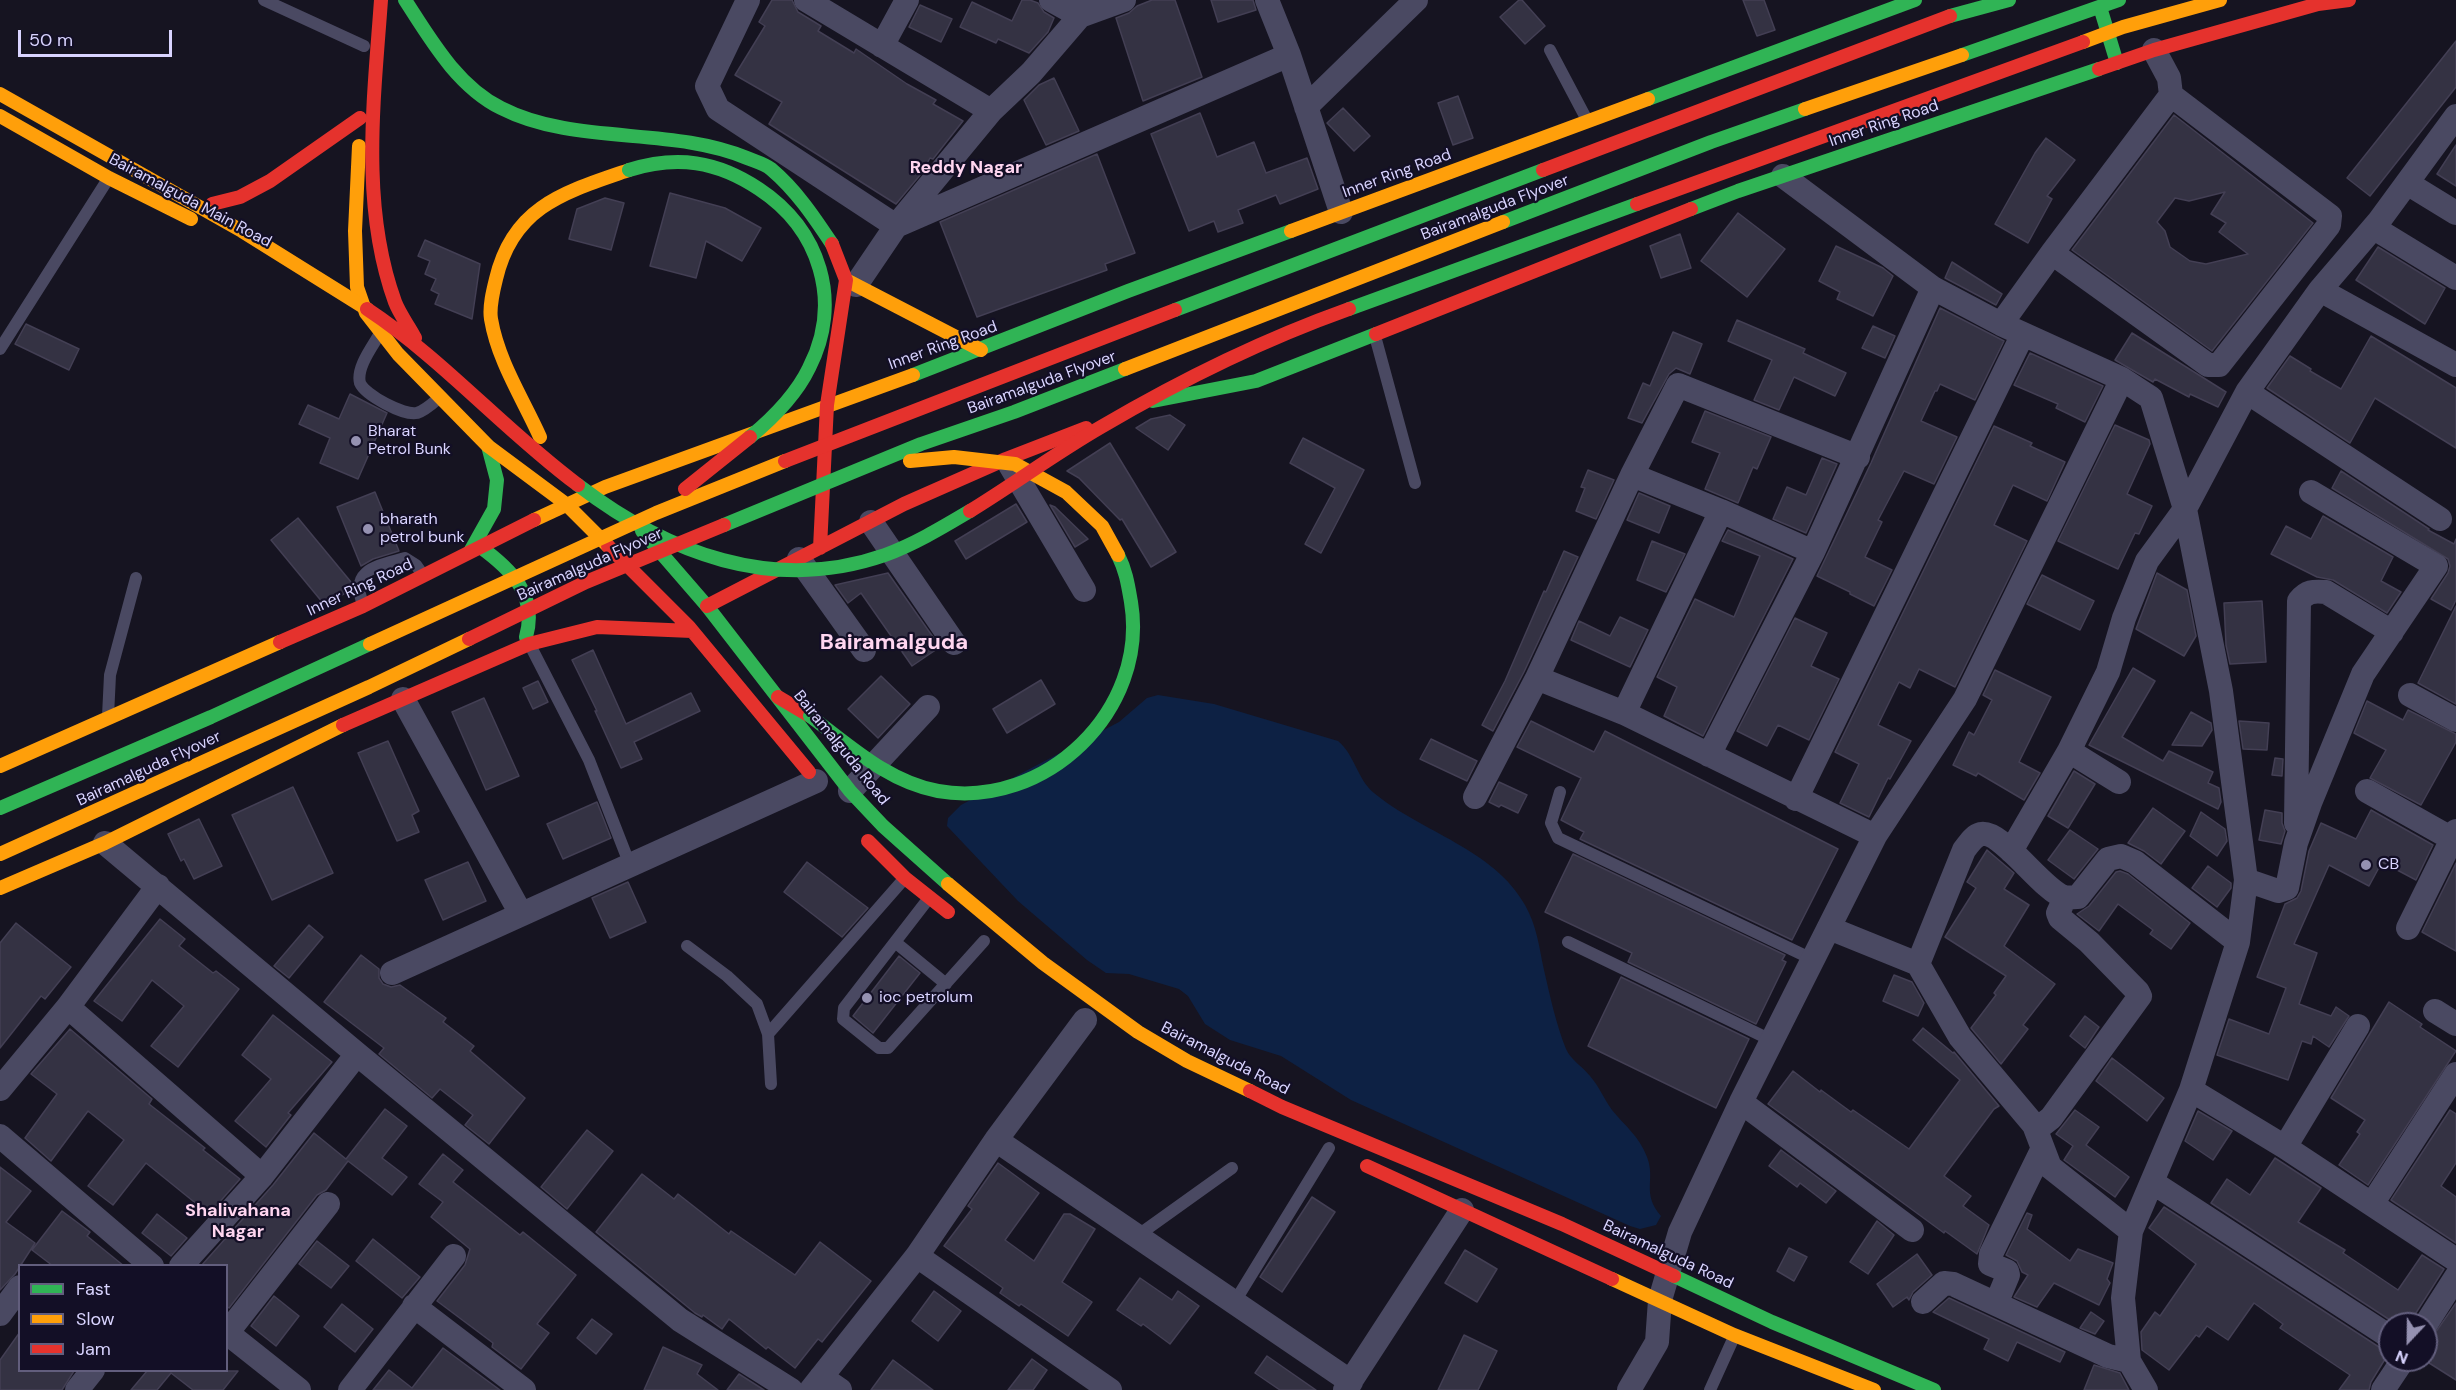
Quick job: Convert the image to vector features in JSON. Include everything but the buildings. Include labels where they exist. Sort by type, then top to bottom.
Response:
[{"type":"main road","points":[[367,0],[355,231],[357,287],[366,313],[398,354],[488,446],[566,504],[692,631],[819,786]]},
{"type":"main road","points":[[381,0],[373,118],[374,212],[383,263],[396,304],[419,345]]},
{"type":"main road","name":"Inner Ring Road","points":[[0,766],[13,754],[108,717],[363,606],[566,504],[600,484],[981,350],[1132,301],[1341,212],[1915,0]]},
{"type":"main road","name":"Bairamalguda Flyover","points":[[0,808],[211,717],[656,513],[758,471],[1236,286],[1950,16],[2009,0]]},
{"type":"main road","name":"Bairamalguda Flyover","points":[[0,854],[369,687],[586,582],[921,444],[1014,412],[1711,142],[2119,0]]},
{"type":"main road","points":[[0,94],[301,266],[419,345],[487,408],[581,487],[618,513],[666,541],[718,559],[767,568],[823,569],[873,559],[924,537],[1004,490],[1095,431],[1187,378],[1324,318],[2123,27],[2220,0]]},
{"type":"main road","name":"Inner Ring Road","points":[[707,606],[904,504],[1006,459],[1165,397],[1256,381],[1738,191],[2154,50],[2318,4],[2349,0]]},
{"type":"main road","points":[[399,4],[456,72],[477,92],[501,108],[529,120],[557,126],[723,148],[770,168],[805,204],[833,245],[851,283],[827,405],[820,548]]},
{"type":"main road","points":[[2100,7],[2117,63]]},
{"type":"main road","points":[[0,87],[357,287],[396,293]]},
{"type":"main road","name":"Bairamalguda Main Road","points":[[0,116],[109,178],[199,224]]},
{"type":"main road","points":[[212,204],[240,197],[270,181],[360,118]]},
{"type":"main road","points":[[387,157],[384,223],[387,257],[396,293],[408,317],[426,338],[515,418],[545,441],[509,373],[490,317],[497,267],[504,249],[530,214],[568,191],[653,163],[679,160],[726,169],[768,194],[786,211],[812,250],[821,273],[824,296],[823,322],[817,347],[808,369],[791,395],[764,424],[656,513]]},
{"type":"main road","name":"Bairamalguda Main Road","points":[[220,235],[366,313]]},
{"type":"main road","points":[[851,283],[981,350]]},
{"type":"main road","points":[[1132,301],[1165,397]]},
{"type":"main road","points":[[366,313],[408,317]]},
{"type":"main road","points":[[488,446],[497,480],[494,509],[475,548],[506,566],[522,588],[527,600],[530,619],[525,645]]},
{"type":"main road","points":[[778,697],[810,716],[891,775],[938,791],[986,793],[1034,778],[1076,752],[1108,714],[1129,669],[1134,619],[1126,570],[1102,526],[1066,492],[1015,464],[954,458],[873,464]]},
{"type":"main road","name":"Bairamalguda Road","points":[[600,484],[707,606],[850,791],[914,855],[984,933],[1086,995],[1138,1032],[1188,1061],[1282,1107],[1562,1224],[1772,1322],[1934,1390]]},
{"type":"main road","points":[[0,888],[105,843],[339,727],[525,645],[597,627],[692,631]]},
{"type":"main road","points":[[858,830],[905,878],[956,918]]},
{"type":"main road","points":[[1334,1151],[1734,1335],[1874,1390]]},
{"type":"main road","points":[[1552,1250],[1562,1224]]},
{"type":"street","points":[[748,0],[707,86],[718,108],[896,225]]},
{"type":"street","points":[[806,0],[991,111]]},
{"type":"street","points":[[882,46],[907,0]]},
{"type":"street","points":[[1051,0],[1085,8],[1124,0]]},
{"type":"street","points":[[1266,0],[1289,55],[1341,212]]},
{"type":"street","points":[[1306,107],[1416,0]]},
{"type":"street","points":[[851,283],[991,111],[1031,73],[1085,8]]},
{"type":"street","points":[[1796,799],[2012,329],[2052,253],[2171,95],[2169,78],[2154,50]]},
{"type":"street","points":[[896,225],[1289,55]]},
{"type":"street","points":[[2052,253],[2208,365],[2219,365],[2329,225],[2330,216],[2171,95]]},
{"type":"street","points":[[2011,851],[2069,751],[2108,672],[2124,618],[2146,561],[2184,509],[2247,392],[2320,290],[2374,228],[2456,116]]},
{"type":"street","points":[[1783,176],[1933,288],[2012,329],[2122,379],[2151,398],[2184,509],[2221,691],[2246,880],[2238,942],[2191,1090],[2131,1231],[2123,1298],[2129,1361],[2146,1390]]},
{"type":"street","points":[[2407,183],[2456,213]]},
{"type":"street","points":[[2374,228],[2456,278]]},
{"type":"street","points":[[1709,755],[1814,552],[1933,288]]},
{"type":"street","points":[[2320,290],[2456,365]]},
{"type":"street","points":[[1629,1390],[1657,1342],[1660,1300],[1680,1232],[1741,1102],[1875,836],[1965,699],[2122,379]]},
{"type":"street","points":[[1475,797],[1537,678],[1632,475],[1678,385],[1858,457]]},
{"type":"street","points":[[2247,392],[2440,519]]},
{"type":"street","points":[[1006,459],[1084,590]]},
{"type":"street","points":[[1632,475],[1814,552]]},
{"type":"street","points":[[2246,880],[2278,891],[2283,891],[2289,882],[2296,843],[2310,803],[2363,675],[2436,566],[2312,492]]},
{"type":"street","points":[[1624,713],[1721,511]]},
{"type":"street","points":[[871,522],[954,643]]},
{"type":"street","points":[[799,559],[864,650]]},
{"type":"street","points":[[2296,843],[2299,601],[2305,593],[2326,592],[2392,632]]},
{"type":"street","points":[[1537,678],[1624,713],[1875,836]]},
{"type":"street","points":[[2410,695],[2456,720]]},
{"type":"street","points":[[403,699],[521,914]]},
{"type":"street","points":[[850,791],[928,707]]},
{"type":"street","points":[[2069,751],[2119,782]]},
{"type":"street","points":[[392,973],[630,865],[819,786]]},
{"type":"street","points":[[2367,791],[2454,837],[2408,928]]},
{"type":"street","points":[[1918,964],[1964,850],[1973,838],[1982,834],[1991,836],[2011,851],[2055,892],[2065,898],[2078,897],[2108,859],[2121,856],[2135,862],[2238,942]]},
{"type":"street","points":[[105,843],[681,1320],[791,1390]]},
{"type":"street","points":[[0,1089],[68,1007],[158,886]]},
{"type":"street","points":[[2034,1125],[2042,1125],[2051,1118],[2140,996],[2089,942],[2060,918],[2058,913],[2065,898]]},
{"type":"street","points":[[1829,928],[1918,964],[1960,1037],[2034,1125],[2050,1167],[2131,1231]]},
{"type":"street","points":[[68,1007],[262,1176]]},
{"type":"street","points":[[824,1386],[996,1140],[1084,1019]]},
{"type":"street","points":[[2285,1147],[2358,1026]]},
{"type":"street","points":[[183,1264],[262,1176],[357,1054]]},
{"type":"street","points":[[2372,1204],[2456,1074]]},
{"type":"street","points":[[2191,1090],[2285,1147],[2456,1260]]},
{"type":"street","points":[[1741,1102],[1912,1230]]},
{"type":"street","points":[[0,1136],[150,1264]]},
{"type":"street","points":[[996,1140],[1234,1303],[1348,1386],[1462,1210]]},
{"type":"street","points":[[1996,1304],[2008,1275],[2007,1270],[1990,1264],[1991,1254],[2042,1150]]},
{"type":"street","points":[[2152,1182],[2378,1329]]},
{"type":"street","points":[[228,1331],[328,1204]]},
{"type":"street","points":[[350,1390],[454,1256]]},
{"type":"street","points":[[917,1256],[1110,1390]]},
{"type":"street","points":[[2434,1312],[2456,1277]]},
{"type":"street","points":[[1923,1302],[1944,1283],[1953,1284],[2108,1356],[2129,1361]]},
{"type":"street","points":[[0,1314],[18,1290]]},
{"type":"street","points":[[414,1306],[524,1390]]},
{"type":"street","points":[[228,1333],[299,1390]]},
{"type":"street","points":[[2383,1390],[2395,1372]]},
{"type":"lane","points":[[264,0],[364,46]]},
{"type":"lane","points":[[1550,50],[1587,121]]},
{"type":"lane","points":[[0,350],[123,155]]},
{"type":"lane","points":[[380,332],[360,371],[360,382],[367,392],[398,410],[414,414],[424,410],[441,396]]},
{"type":"lane","points":[[1375,335],[1415,483]]},
{"type":"lane","points":[[363,606],[359,582],[364,574],[375,568],[405,558],[416,565],[424,576]]},
{"type":"lane","points":[[108,717],[110,675],[136,578]]},
{"type":"lane","points":[[525,645],[589,760],[630,865]]},
{"type":"lane","points":[[1560,792],[1551,823],[1558,838],[1814,960]]},
{"type":"lane","points":[[768,1034],[905,878]]},
{"type":"lane","points":[[930,897],[844,1008],[843,1019],[879,1048],[888,1048],[946,984],[984,933]]},
{"type":"lane","points":[[895,942],[946,984]]},
{"type":"lane","points":[[1568,942],[1773,1041]]},
{"type":"lane","points":[[687,946],[727,976],[757,1004],[768,1034],[771,1084]]},
{"type":"lane","points":[[1234,1303],[1334,1151]]},
{"type":"lane","points":[[1137,1236],[1232,1168]]},
{"type":"lane","points":[[1710,1390],[1734,1335]]},
{"type":"water","points":[[1158,695],[1214,704],[1338,741],[1374,793],[1393,807],[1476,855],[1512,886],[1525,905],[1532,921],[1553,1010],[1566,1049],[1593,1080],[1612,1110],[1640,1143],[1647,1157],[1650,1193],[1655,1208],[1661,1216],[1656,1225],[1640,1229],[1630,1226],[1351,1100],[1281,1056],[1230,1040],[1205,1024],[1188,996],[1179,989],[1129,974],[1106,973],[1087,960],[1018,901],[947,826],[948,818],[961,805],[1119,722],[1147,698]]},
{"type":"traffic: fast","points":[[405,0],[446,61],[485,99],[530,120],[591,132],[687,142],[718,148],[759,163],[771,169],[789,186],[832,244]]},
{"type":"traffic: fast","points":[[1648,99],[1915,0]]},
{"type":"traffic: fast","points":[[1950,16],[2009,0]]},
{"type":"traffic: fast","points":[[1962,55],[2119,0]]},
{"type":"traffic: fast","points":[[2100,7],[2117,63]]},
{"type":"traffic: fast","points":[[1691,209],[2099,69]]},
{"type":"traffic: fast","points":[[1503,222],[1711,142],[1805,109]]},
{"type":"traffic: fast","points":[[629,170],[647,165],[680,162],[696,163],[728,172],[759,189],[780,205],[811,246],[820,269],[824,293],[824,318],[819,343],[798,388],[750,437]]},
{"type":"traffic: fast","points":[[1175,310],[1543,170]]},
{"type":"traffic: fast","points":[[1349,309],[1637,204]]},
{"type":"traffic: fast","points":[[913,375],[1128,291],[1291,231]]},
{"type":"traffic: fast","points":[[1153,401],[1256,381],[1376,334]]},
{"type":"traffic: fast","points":[[724,525],[921,444],[1014,412],[1125,369]]},
{"type":"traffic: fast","points":[[471,550],[494,509],[497,480],[488,446]]},
{"type":"traffic: fast","points":[[578,485],[612,509],[648,530],[685,547],[723,560],[762,568],[802,570],[843,566],[885,555],[918,540],[970,511]]},
{"type":"traffic: fast","points":[[642,531],[707,606],[850,791],[883,826],[948,884]]},
{"type":"traffic: fast","points":[[479,546],[502,564],[519,584],[528,608],[529,622],[526,637]]},
{"type":"traffic: fast","points":[[810,716],[886,771],[902,780],[938,791],[978,793],[1016,785],[1051,768],[1081,744],[1106,714],[1123,680],[1132,642],[1131,602],[1125,572],[1118,555]]},
{"type":"traffic: fast","points":[[0,808],[211,717],[370,644]]},
{"type":"traffic: fast","points":[[1674,1276],[1772,1322],[1934,1390]]},
{"type":"traffic: slow","points":[[2083,42],[2123,27],[2220,0]]},
{"type":"traffic: slow","points":[[1805,109],[1962,55]]},
{"type":"traffic: slow","points":[[0,94],[242,231],[367,309]]},
{"type":"traffic: slow","points":[[1291,231],[1648,99]]},
{"type":"traffic: slow","points":[[0,116],[109,178],[191,219]]},
{"type":"traffic: slow","points":[[359,146],[355,231],[357,287],[366,313],[398,354],[488,446],[566,504],[608,546]]},
{"type":"traffic: slow","points":[[540,437],[505,365],[494,335],[491,309],[496,279],[504,254],[515,234],[545,205],[584,186],[629,170]]},
{"type":"traffic: slow","points":[[1125,369],[1503,222]]},
{"type":"traffic: slow","points":[[846,280],[981,350]]},
{"type":"traffic: slow","points":[[534,520],[605,487],[913,375]]},
{"type":"traffic: slow","points":[[910,461],[954,457],[1015,464],[1066,492],[1102,526],[1118,555]]},
{"type":"traffic: slow","points":[[370,644],[656,513],[785,461]]},
{"type":"traffic: slow","points":[[0,854],[369,687],[469,639]]},
{"type":"traffic: slow","points":[[0,766],[280,642]]},
{"type":"traffic: slow","points":[[0,888],[105,843],[343,725]]},
{"type":"traffic: slow","points":[[948,884],[1043,963],[1138,1032],[1187,1061],[1250,1091]]},
{"type":"traffic: slow","points":[[1612,1279],[1734,1335],[1874,1390]]},
{"type":"traffic: jam","points":[[381,0],[373,114],[373,190],[384,266],[395,302],[415,338]]},
{"type":"traffic: jam","points":[[2099,69],[2154,50],[2318,4],[2349,0]]},
{"type":"traffic: jam","points":[[1543,170],[1950,16]]},
{"type":"traffic: jam","points":[[1637,204],[2083,42]]},
{"type":"traffic: jam","points":[[212,204],[240,197],[270,181],[360,118]]},
{"type":"traffic: jam","points":[[1376,334],[1691,209]]},
{"type":"traffic: jam","points":[[820,548],[827,405],[846,280],[832,244]]},
{"type":"traffic: jam","points":[[367,309],[422,350],[578,485]]},
{"type":"traffic: jam","points":[[970,511],[1084,437],[1161,393],[1253,348],[1349,309]]},
{"type":"traffic: jam","points":[[785,461],[1175,310]]},
{"type":"traffic: jam","points":[[707,606],[904,504],[1006,459],[1086,428]]},
{"type":"traffic: jam","points":[[685,489],[750,437]]},
{"type":"traffic: jam","points":[[280,642],[363,606],[534,520]]},
{"type":"traffic: jam","points":[[469,639],[586,582],[724,525]]},
{"type":"traffic: jam","points":[[608,546],[689,627],[809,772]]},
{"type":"traffic: jam","points":[[343,725],[529,644],[597,627],[692,631]]},
{"type":"traffic: jam","points":[[778,697],[810,716]]},
{"type":"traffic: jam","points":[[868,841],[905,878],[948,912]]},
{"type":"traffic: jam","points":[[1250,1091],[1282,1107],[1562,1224],[1674,1276]]},
{"type":"traffic: jam","points":[[1367,1166],[1612,1279]]},
{"type":"place","name":"Bharat Petrol Bunk","points":[[356,441]]},
{"type":"place","name":"bharath petrol bunk","points":[[368,529]]},
{"type":"place","name":"CB","points":[[2366,865]]},
{"type":"place","name":"ioc petrolum","points":[[867,998]]},
{"type":"district","name":"Reddy Nagar","points":[[966,168]]},
{"type":"district","name":"Bairamalguda","points":[[894,643]]},
{"type":"district","name":"Shalivahana Nagar","points":[[238,1221]]}]
